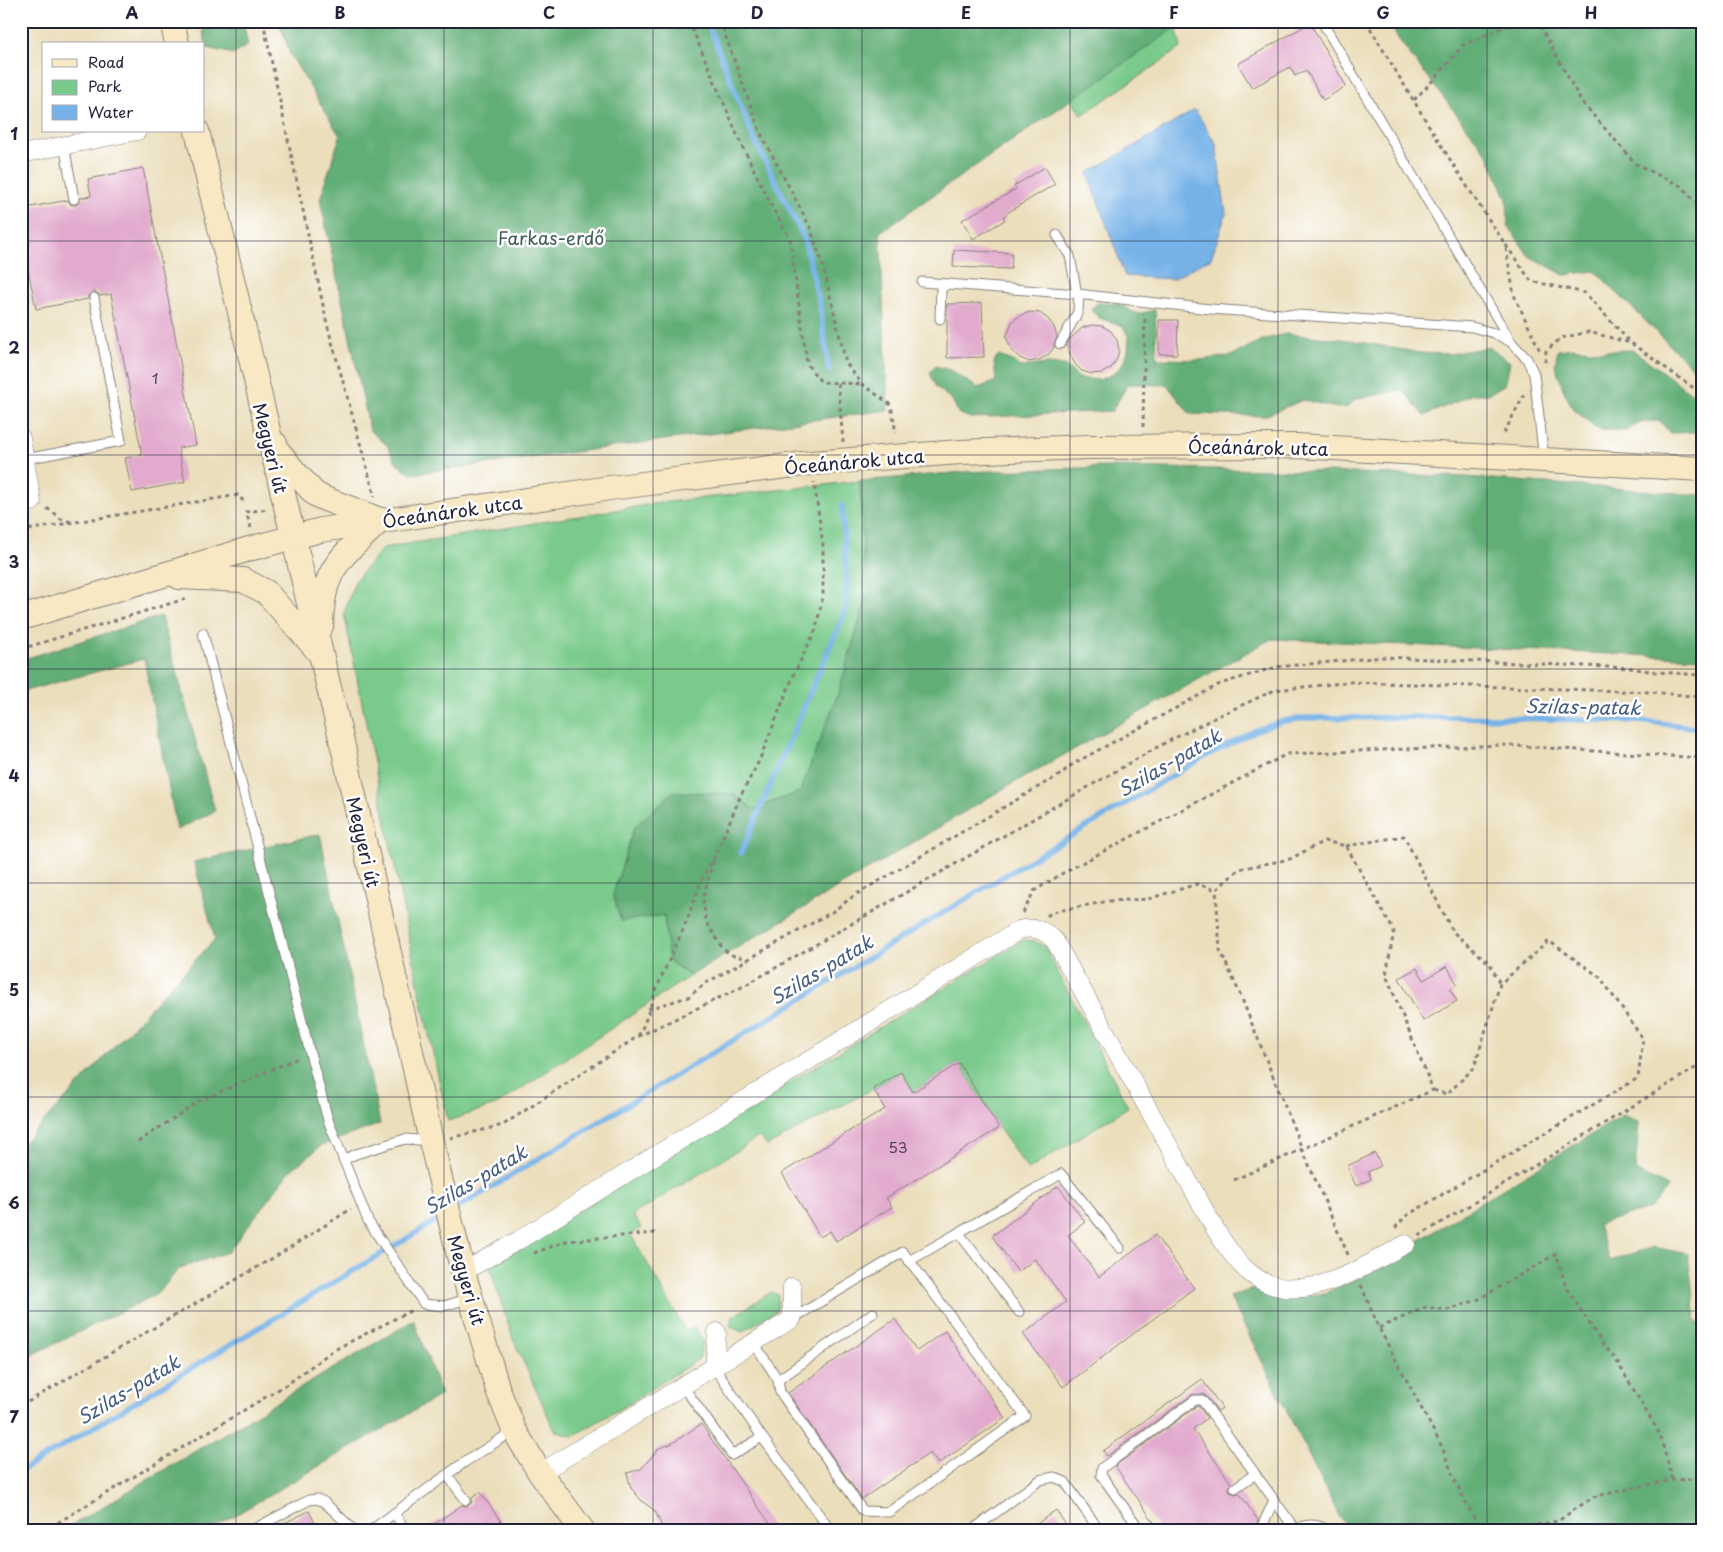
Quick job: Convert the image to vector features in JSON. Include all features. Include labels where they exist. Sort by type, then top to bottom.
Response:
[{"type":"main road","points":[[172,21],[177,42]]},
{"type":"main road","name":"Megyeri út","points":[[197,132],[344,751],[431,1141],[461,1262],[498,1390],[514,1430],[540,1473],[583,1531]]},
{"type":"main road","points":[[266,423],[277,450],[315,494],[325,500],[382,520],[336,564],[327,580],[321,606],[320,653]]},
{"type":"main road","name":"Óceánárok utca","points":[[21,618],[321,530],[600,490],[811,463],[961,452],[1142,445],[1297,446],[1702,469]]},
{"type":"main road","points":[[159,576],[243,580],[266,592],[320,653]]},
{"type":"street","points":[[21,154],[131,132]]},
{"type":"street","points":[[21,438],[32,502]]},
{"type":"street","points":[[461,1262],[520,1240],[1025,929],[1048,934],[1055,942],[1215,1229],[1233,1256],[1246,1270],[1255,1277],[1278,1288],[1293,1290],[1309,1288],[1354,1270],[1406,1244]]},
{"type":"street","points":[[540,1473],[792,1319],[792,1287]]},
{"type":"street","points":[[714,1367],[717,1332]]},
{"type":"lane","points":[[1325,27],[1511,342],[1527,359],[1534,374],[1544,459]]},
{"type":"lane","points":[[64,145],[74,199]]},
{"type":"lane","points":[[1057,235],[1070,256],[1078,294],[1078,312],[1060,344]]},
{"type":"lane","points":[[922,282],[1078,294],[1210,309],[1472,327],[1494,333],[1511,342]]},
{"type":"lane","points":[[940,319],[942,289],[947,284]]},
{"type":"lane","points":[[25,459],[121,441],[94,298]]},
{"type":"lane","points":[[203,633],[328,1120],[361,1205],[368,1221],[424,1304],[444,1306],[471,1298]]},
{"type":"lane","points":[[343,1160],[356,1154],[405,1139],[431,1141]]},
{"type":"lane","points":[[910,1261],[1061,1174],[1120,1248]]},
{"type":"lane","points":[[959,1233],[1019,1312]]},
{"type":"lane","points":[[754,1343],[778,1380],[780,1392],[863,1511],[889,1512],[1025,1416],[902,1252],[792,1319]]},
{"type":"lane","points":[[778,1380],[873,1313]]},
{"type":"lane","points":[[714,1367],[831,1531]]},
{"type":"lane","points":[[684,1386],[732,1455],[762,1436]]},
{"type":"lane","points":[[1141,1531],[1101,1474],[1102,1468],[1195,1400],[1202,1400],[1294,1530],[1305,1525],[1316,1525],[1329,1531]]},
{"type":"lane","points":[[370,1531],[484,1448],[514,1430]]},
{"type":"lane","points":[[1235,1488],[1255,1474]]},
{"type":"lane","points":[[447,1475],[466,1500]]},
{"type":"lane","points":[[971,1531],[1040,1480],[1054,1477],[1065,1482],[1100,1531]]},
{"type":"lane","points":[[250,1531],[309,1500],[317,1499],[324,1502],[354,1531]]},
{"type":"lane","points":[[1260,1531],[1274,1500]]},
{"type":"lane","points":[[394,1513],[406,1531]]},
{"type":"path","points":[[263,21],[327,324],[382,520]]},
{"type":"path","points":[[689,21],[739,139],[790,239],[807,364],[821,382],[862,384]]},
{"type":"path","points":[[720,21],[760,132],[810,226],[823,266],[846,362],[862,384],[891,405],[896,433]]},
{"type":"path","points":[[1366,21],[1506,245],[1531,281],[1585,293],[1632,343],[1702,394]]},
{"type":"path","points":[[1534,21],[1539,24],[1581,101],[1636,164],[1683,187],[1702,211]]},
{"type":"path","points":[[1539,24],[1544,21]]},
{"type":"path","points":[[1414,100],[1463,45],[1517,22]]},
{"type":"path","points":[[1506,245],[1514,295],[1544,362]]},
{"type":"path","points":[[1142,445],[1146,302]]},
{"type":"path","points":[[1504,433],[1534,374],[1544,369],[1546,351],[1562,338],[1589,332],[1632,343]]},
{"type":"path","points":[[838,383],[843,442]]},
{"type":"path","points":[[749,959],[732,956],[723,949],[706,921],[703,899],[714,858],[741,795],[759,761],[794,674],[816,629],[823,595],[822,545],[811,463]]},
{"type":"path","points":[[21,531],[238,495],[245,503]]},
{"type":"path","points":[[32,502],[46,507],[61,519],[73,523]]},
{"type":"path","points":[[21,649],[194,596]]},
{"type":"path","points":[[648,1009],[688,997],[706,983],[832,912],[854,895],[1056,777],[1073,764],[1220,684],[1276,667],[1384,657],[1630,668],[1702,676]]},
{"type":"path","points":[[431,1141],[504,1125],[637,1037],[744,986],[1161,745],[1275,690],[1352,682],[1652,692],[1702,697]]},
{"type":"path","points":[[1216,890],[1197,884],[1148,899],[1109,900],[1052,912],[1025,929],[1021,918],[1034,891],[1063,873],[1287,754],[1502,745],[1702,758]]},
{"type":"path","points":[[1216,890],[1239,870],[1290,859],[1324,841],[1346,846],[1404,836],[1453,932],[1490,964],[1500,984]]},
{"type":"path","points":[[1346,846],[1394,931],[1386,975],[1433,1090]]},
{"type":"path","points":[[637,1037],[644,1026],[648,1009],[685,926],[708,866],[714,858]]},
{"type":"path","points":[[1216,890],[1220,950],[1240,994],[1302,1150],[1379,1328],[1442,1447],[1456,1482],[1481,1531]]},
{"type":"path","points":[[1234,1180],[1433,1090],[1447,1094],[1474,1068],[1500,984],[1549,941],[1600,977],[1643,1039],[1638,1078],[1406,1216],[1394,1230]]},
{"type":"path","points":[[138,1142],[199,1101],[310,1053]]},
{"type":"path","points":[[1406,1244],[1702,1064]]},
{"type":"path","points":[[21,1406],[361,1205]]},
{"type":"path","points":[[532,1254],[566,1241],[655,1233]]},
{"type":"path","points":[[1379,1328],[1426,1308],[1447,1310],[1477,1300],[1556,1254],[1566,1287],[1602,1343],[1615,1358],[1659,1433],[1674,1480]]},
{"type":"path","points":[[44,1531],[289,1383],[332,1351],[407,1312]]},
{"type":"path","points":[[1514,1531],[1518,1528],[1558,1521],[1593,1497],[1674,1480],[1702,1477]]},
{"type":"green space","points":[[209,21],[243,21],[248,45],[234,54],[207,48],[203,31]]},
{"type":"green space","name":"Farkas-erdő","points":[[279,21],[1185,21],[880,232],[888,410],[411,474],[396,462],[387,445],[370,431],[320,199],[340,136],[290,54]]},
{"type":"green space","points":[[1388,21],[1702,21],[1702,377],[1595,271],[1564,275],[1529,256],[1508,226],[1507,199],[1488,155],[1399,40]]},
{"type":"green space","points":[[1175,22],[1181,48],[1082,115],[1062,88]]},
{"type":"green space","points":[[1097,303],[1118,304],[1137,314],[1155,310],[1157,359],[1199,360],[1231,356],[1262,340],[1286,334],[1350,340],[1420,353],[1450,354],[1489,347],[1510,362],[1505,384],[1489,394],[1473,394],[1424,416],[1403,390],[1355,399],[1348,407],[1337,408],[1303,400],[1264,416],[1190,414],[1167,385],[1128,384],[1112,411],[971,418],[959,414],[952,400],[936,387],[930,373],[935,366],[950,370],[978,388],[996,381],[994,362],[998,356],[1011,360],[1020,367],[1046,364],[1065,365],[1079,378],[1099,380],[1111,375],[1121,367],[1128,351],[1129,338],[1123,326],[1099,318],[1091,309]]},
{"type":"green space","points":[[1572,348],[1598,351],[1633,350],[1702,401],[1702,432],[1670,433],[1660,421],[1642,423],[1626,431],[1599,430],[1573,409],[1563,389],[1555,364],[1558,350]]},
{"type":"green space","points":[[1107,467],[1272,470],[1466,477],[1702,495],[1702,658],[1271,639],[996,793],[690,976],[669,961],[664,915],[621,921],[613,895],[634,828],[673,792],[733,794],[753,809],[800,792],[838,694],[865,603],[860,481],[964,472]]},
{"type":"green space","points":[[860,481],[865,603],[838,694],[800,792],[753,809],[733,794],[673,792],[634,828],[613,895],[621,921],[664,915],[669,961],[690,976],[498,1104],[448,1121],[421,998],[344,613],[355,581],[383,548],[658,503]]},
{"type":"green space","points":[[161,616],[215,811],[177,830],[144,659],[21,692],[21,660]]},
{"type":"green space","points":[[320,834],[380,1124],[322,1145],[290,1171],[228,1252],[180,1268],[157,1294],[36,1353],[21,1364],[21,1146],[215,939],[194,862]]},
{"type":"green space","points":[[1023,940],[1035,941],[1045,947],[1128,1107],[1028,1170],[999,1128],[959,1063],[913,1092],[900,1072],[873,1089],[767,1146],[759,1137],[633,1215],[641,1228],[631,1235],[686,1331],[694,1327],[703,1341],[699,1359],[630,1403],[573,1436],[555,1431],[513,1339],[489,1265]]},
{"type":"green space","points":[[1623,1115],[1639,1122],[1635,1171],[1668,1187],[1650,1209],[1598,1224],[1609,1261],[1653,1247],[1688,1254],[1696,1320],[1702,1327],[1702,1531],[1350,1531],[1339,1516],[1230,1297],[1253,1289],[1284,1300],[1325,1293],[1358,1278]]},
{"type":"green space","points":[[771,1292],[778,1295],[777,1310],[742,1332],[730,1326],[732,1317]]},
{"type":"green space","points":[[414,1320],[441,1395],[208,1531],[62,1531]]},
{"type":"water","points":[[1195,110],[1216,144],[1226,214],[1211,258],[1172,279],[1125,276],[1088,173]]},
{"type":"building","points":[[1310,23],[1346,86],[1323,100],[1306,70],[1295,76],[1290,67],[1252,88],[1238,64]]},
{"type":"building","points":[[1045,167],[1055,184],[1010,211],[1003,217],[1005,220],[973,239],[962,220],[1016,189],[1014,186]]},
{"type":"building","points":[[143,168],[196,445],[178,448],[185,482],[132,492],[125,458],[142,455],[111,294],[100,296],[96,292],[92,292],[88,299],[36,309],[21,233],[21,209],[68,200],[71,205],[76,205],[80,202],[80,198],[91,196],[88,179]]},
{"type":"building","points":[[954,250],[1012,253],[1011,269],[953,267]]},
{"type":"building","points":[[982,303],[984,357],[947,358],[947,304]]},
{"type":"building","points":[[1029,312],[1040,313],[1048,319],[1054,327],[1057,337],[1054,347],[1048,355],[1039,360],[1029,362],[1020,358],[1012,351],[1006,337],[1012,322],[1019,316]]},
{"type":"building","points":[[1159,320],[1178,320],[1177,354],[1159,354]]},
{"type":"building","points":[[1092,325],[1102,326],[1111,331],[1117,340],[1119,350],[1117,359],[1111,368],[1102,373],[1092,374],[1082,371],[1075,364],[1066,345],[1082,328]]},
{"type":"building","points":[[1447,966],[1457,984],[1450,989],[1457,1001],[1423,1021],[1399,978],[1417,968],[1424,980]]},
{"type":"building","points":[[959,1063],[999,1128],[886,1198],[892,1207],[836,1241],[830,1231],[820,1237],[782,1173],[885,1109],[873,1089],[901,1072],[913,1092]]},
{"type":"building","points":[[1375,1153],[1381,1166],[1368,1172],[1371,1179],[1356,1186],[1347,1166]]},
{"type":"building","points":[[1058,1186],[1085,1222],[1068,1235],[1099,1277],[1155,1235],[1194,1288],[1063,1387],[1023,1334],[1066,1302],[1035,1259],[1018,1272],[992,1236]]},
{"type":"building","points":[[895,1319],[917,1351],[945,1331],[1005,1418],[938,1464],[930,1453],[862,1499],[788,1393]]},
{"type":"building","points":[[1202,1379],[1222,1408],[1218,1411],[1204,1394],[1192,1395],[1107,1456],[1103,1451]]},
{"type":"building","points":[[1199,1406],[1207,1418],[1193,1429],[1231,1483],[1230,1492],[1239,1493],[1258,1520],[1254,1531],[1160,1531],[1115,1466]]},
{"type":"building","points":[[701,1424],[775,1531],[664,1531],[655,1511],[642,1501],[631,1488],[627,1473],[641,1469],[659,1448],[671,1444]]},
{"type":"building","points":[[480,1492],[508,1531],[424,1531],[462,1505],[469,1505],[472,1502],[472,1498]]},
{"type":"building","points":[[1056,1510],[1070,1531],[1027,1531]]},
{"type":"building","points":[[309,1511],[319,1531],[268,1531]]},
{"type":"waterway","points":[[707,21],[753,137],[804,238],[820,306],[829,371]]},
{"type":"waterway","points":[[741,853],[846,609],[847,583],[842,505]]},
{"type":"waterway","name":"Szilas-patak","points":[[454,1210],[969,897],[1202,758],[1257,730],[1283,721],[1307,718],[1454,717],[1639,721],[1702,728]]},
{"type":"waterway","name":"Szilas-patak","points":[[21,1471],[444,1216]]}]
